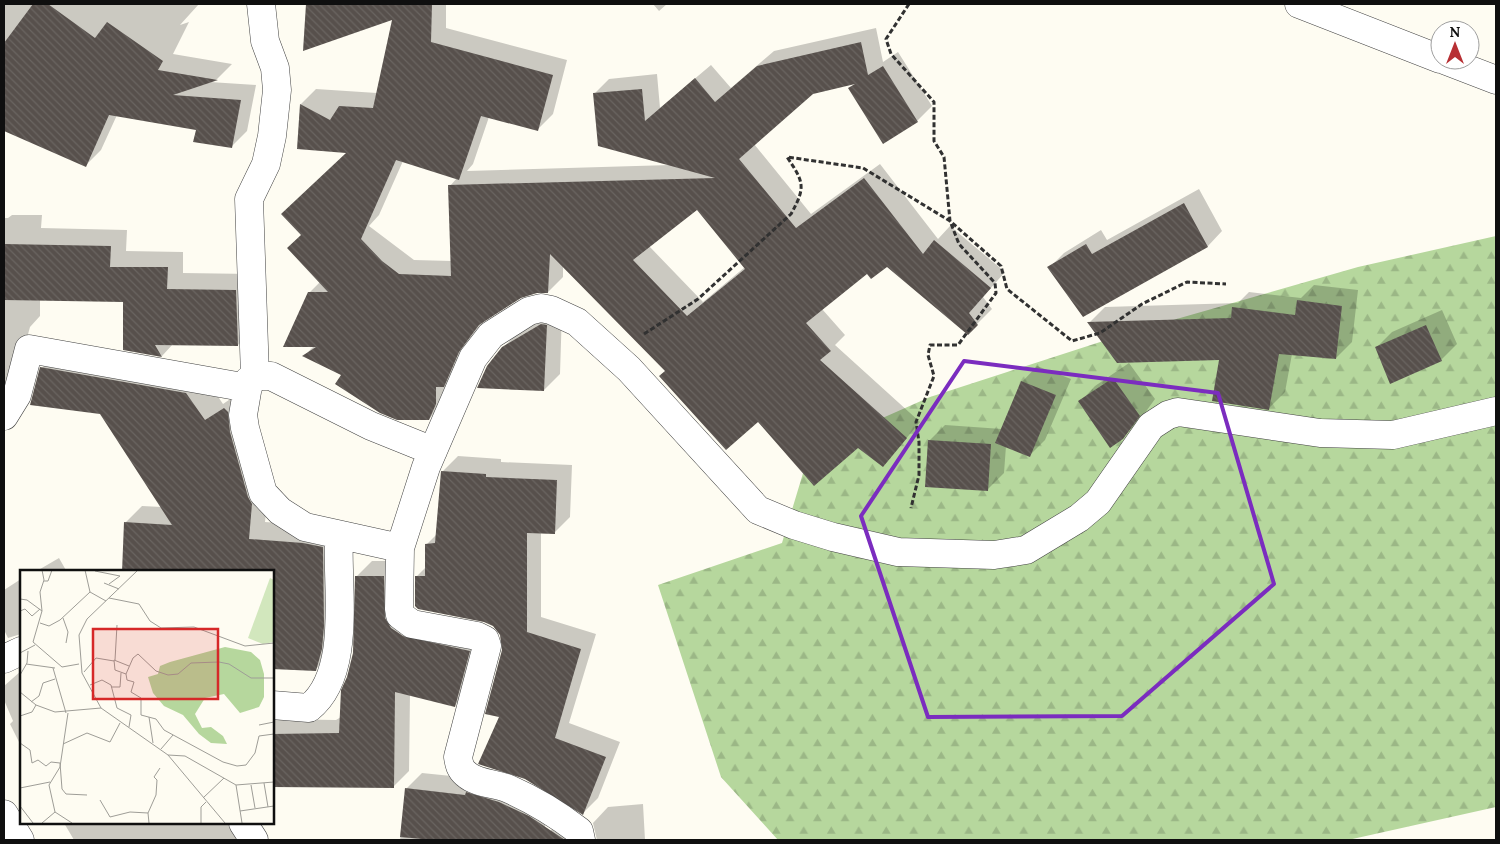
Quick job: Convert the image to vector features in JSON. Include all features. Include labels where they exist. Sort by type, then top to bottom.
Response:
[{"type":"street","points":[[261,4],[265,41],[275,68],[277,90],[272,136],[266,164],[249,199],[252,382],[243,415],[244,428],[264,492],[280,511],[305,527],[400,548]]},
{"type":"street","points":[[1299,4],[1430,55]]},
{"type":"street","points":[[1470,70],[1496,80]]},
{"type":"street","points":[[580,840],[579,830],[554,812],[508,788],[472,779],[460,767],[458,757],[487,646],[485,640],[477,636],[405,621],[400,615],[399,609],[400,548],[433,451],[473,358],[491,336],[529,311],[541,308],[561,313],[576,322],[629,369],[758,510],[794,525],[833,537],[898,552],[994,555],[1026,550],[1079,518],[1098,502],[1151,426],[1168,415],[1178,412],[1320,433],[1393,436],[1496,410]]},
{"type":"street","points":[[4,416],[17,395],[29,349],[252,382],[271,376],[371,426],[433,451]]},
{"type":"street","points":[[274,705],[309,708],[323,692],[335,667],[340,621],[338,588],[339,535]]},
{"type":"street","points":[[4,659],[20,651]]},
{"type":"street","points":[[4,814],[20,840]]},
{"type":"street","points":[[243,824],[254,840]]},
{"type":"path","points":[[909,4],[886,39],[891,54],[934,102],[934,141],[944,157],[950,221],[958,244],[995,283],[996,293],[958,345],[930,345],[928,354],[934,376],[916,422],[920,442],[919,475],[911,508]]},
{"type":"path","points":[[612,354],[698,299],[791,214],[801,196],[800,176],[787,157],[863,168],[950,221],[1001,266],[1007,289],[1072,341],[1100,334],[1142,304],[1187,282],[1226,284]]},
{"type":"highlighted area","points":[[964,361],[1218,393],[1274,584],[1122,716],[928,717],[861,516]]},
{"type":"green space","points":[[1496,236],[1496,807],[1348,840],[778,840],[721,777],[658,585],[782,543],[810,450],[930,397],[1131,332],[1358,267]]},
{"type":"building","points":[[33,4],[48,4],[95,38],[107,22],[163,61],[158,70],[218,80],[173,95],[241,100],[232,148],[193,142],[196,130],[109,115],[86,167],[4,131],[4,43]]},
{"type":"building","points":[[306,4],[432,4],[431,42],[553,75],[538,131],[481,116],[459,180],[396,160],[361,239],[382,261],[399,274],[451,276],[448,185],[715,178],[598,146],[593,93],[642,89],[645,121],[695,78],[715,102],[757,66],[861,42],[868,75],[883,66],[918,122],[883,144],[848,88],[855,84],[813,94],[739,159],[796,228],[864,178],[923,254],[934,240],[991,288],[969,313],[978,325],[968,335],[887,267],[871,279],[867,274],[806,323],[831,351],[820,360],[907,438],[883,467],[858,448],[814,486],[758,422],[726,450],[659,376],[665,371],[550,254],[548,293],[537,293],[521,298],[479,325],[459,352],[444,387],[436,387],[436,404],[429,420],[397,420],[380,413],[335,384],[341,375],[302,356],[316,347],[283,347],[308,292],[328,292],[287,248],[301,235],[281,214],[346,153],[297,149],[300,104],[330,120],[339,106],[373,108],[392,20],[303,51]],"holes":[[[697,210],[745,269],[687,316],[633,260]]]},
{"type":"building","points":[[1184,203],[1208,247],[1083,317],[1047,267],[1086,244],[1092,254]]},
{"type":"building","points":[[4,244],[111,246],[110,267],[168,267],[167,289],[236,290],[238,346],[155,345],[162,357],[123,350],[123,302],[4,300]]},
{"type":"building","points":[[1297,300],[1342,306],[1336,359],[1279,354],[1269,410],[1212,401],[1219,360],[1117,363],[1087,322],[1231,318],[1232,307],[1295,315]]},
{"type":"building","points":[[541,324],[547,325],[544,391],[477,388],[487,366],[502,347]]},
{"type":"building","points":[[1426,325],[1442,361],[1390,384],[1375,347]]},
{"type":"building","points":[[40,367],[186,393],[205,420],[224,408],[228,412],[230,432],[248,497],[252,504],[249,539],[303,543],[323,547],[324,626],[322,649],[316,671],[274,669],[274,570],[122,570],[124,522],[172,525],[100,414],[30,405]]},
{"type":"building","points":[[1113,378],[1140,416],[1123,439],[1110,448],[1078,401]]},
{"type":"building","points":[[1021,381],[1056,395],[1030,457],[995,443]]},
{"type":"building","points":[[928,440],[991,444],[988,491],[925,487]]},
{"type":"building","points":[[441,471],[486,474],[486,477],[557,480],[555,534],[527,533],[527,632],[581,649],[555,738],[606,757],[583,815],[525,779],[478,764],[499,717],[485,714],[502,650],[500,635],[493,626],[484,622],[418,609],[415,606],[415,576],[425,576],[425,544],[435,543]]},
{"type":"building","points":[[355,576],[384,576],[385,618],[391,628],[403,636],[470,651],[455,707],[395,692],[394,788],[274,787],[274,734],[339,733],[341,690],[347,677],[353,653]]},
{"type":"building","points":[[405,788],[465,795],[466,792],[499,802],[529,816],[565,840],[433,840],[400,837]]}]
